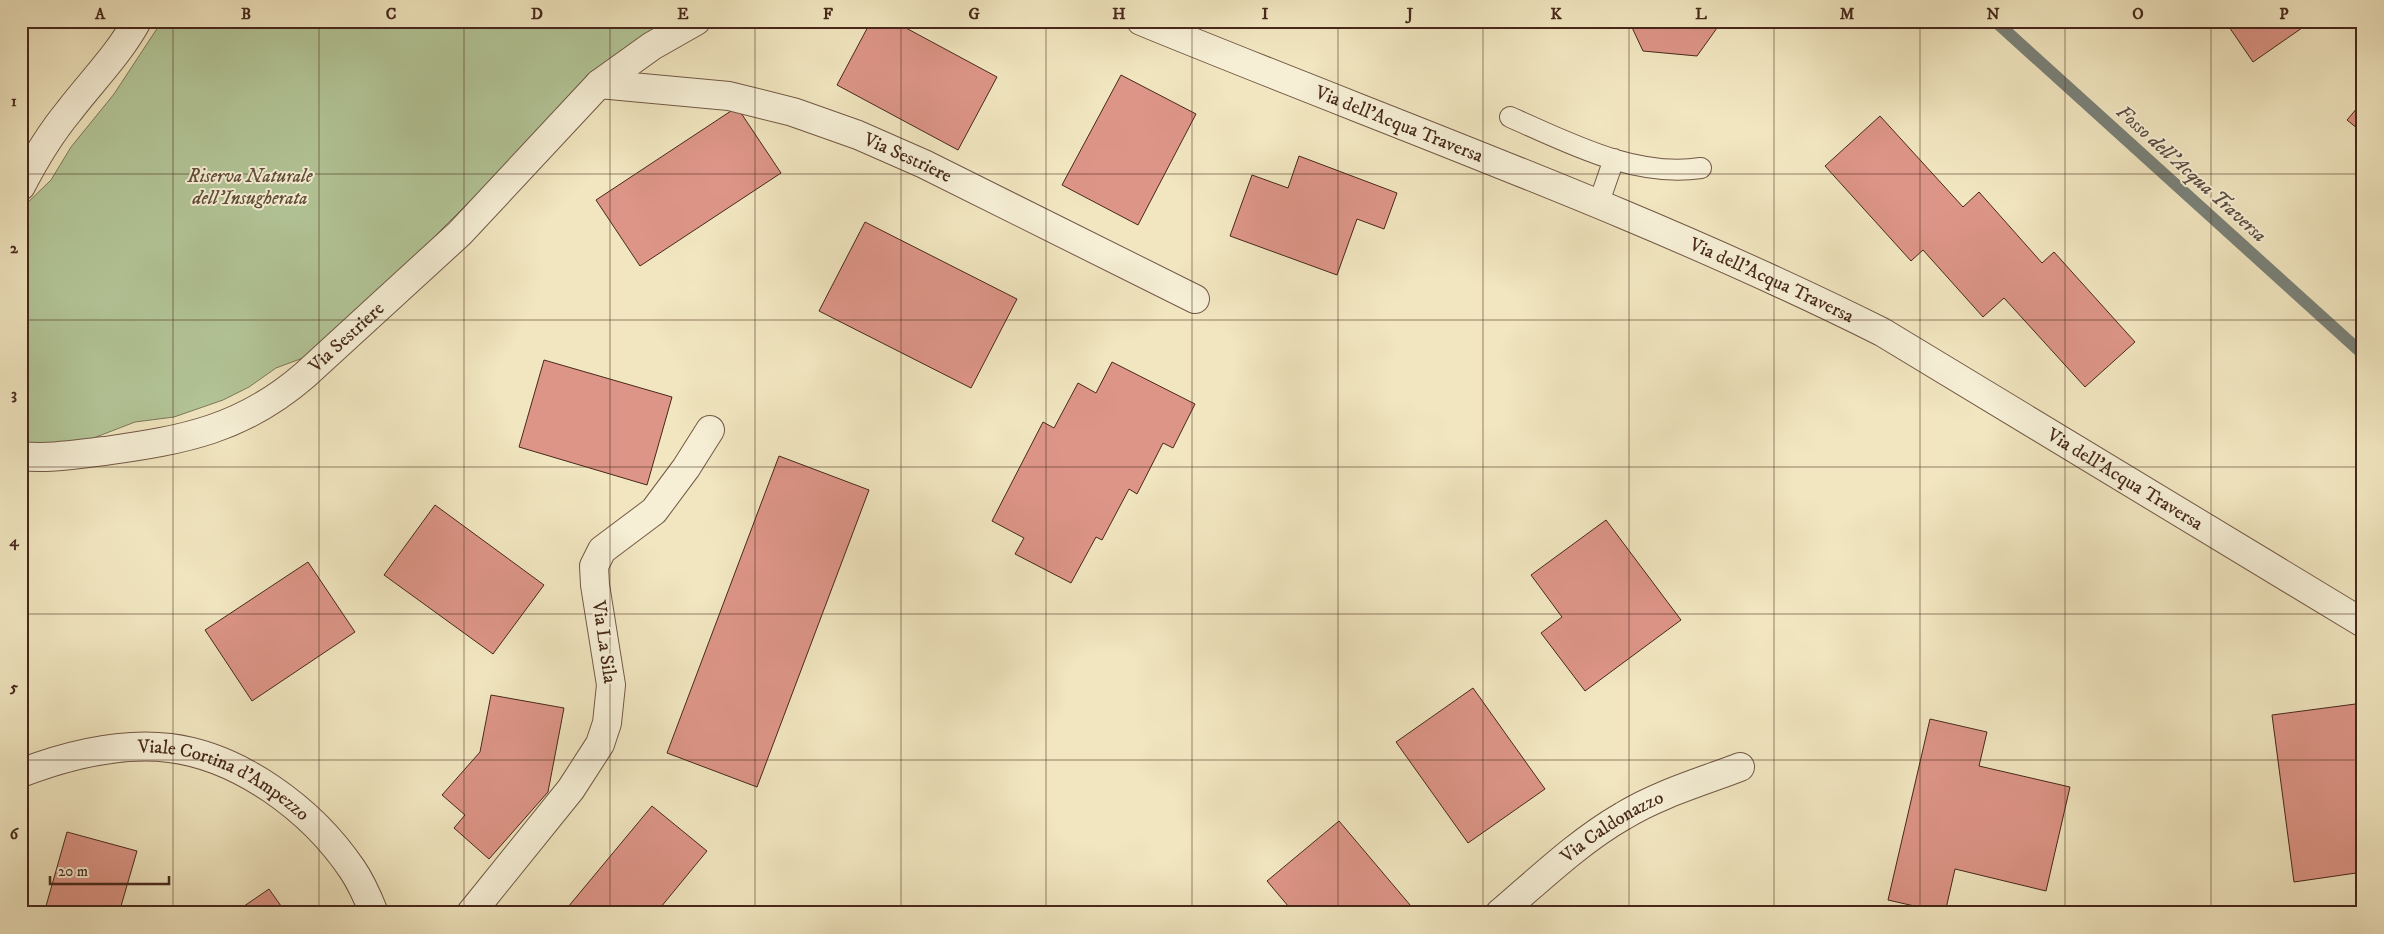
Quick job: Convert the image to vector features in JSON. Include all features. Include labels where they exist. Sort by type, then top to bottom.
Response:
[{"type":"street","points":[[21,186],[52,133],[112,58],[137,21]]},
{"type":"street","name":"Via Sestriere","points":[[21,456],[50,458],[179,440],[261,409],[305,375],[460,233],[599,84],[652,46],[696,21]]},
{"type":"street","name":"Via dell'Acqua Traversa","points":[[1141,21],[1491,159],[1749,268],[1882,332],[2363,623]]},
{"type":"street","name":"Via Sestriere","points":[[599,84],[729,96],[793,112],[858,135],[924,164],[1195,299]]},
{"type":"street","name":"Via La Sila","points":[[471,913],[571,789],[600,744],[607,723],[611,685],[595,585],[594,566],[597,558],[602,550],[654,510],[686,468],[710,430]]},
{"type":"street","name":"Viale Cortina d'Ampezzo","points":[[21,773],[54,760],[88,752],[144,747],[170,748],[199,754],[229,765],[258,781],[310,819],[352,869],[374,913]]},
{"type":"street","name":"Via Caldonazzo","points":[[1500,913],[1594,834],[1625,814],[1664,796],[1740,767]]},
{"type":"lane","points":[[1510,117],[1614,159],[1656,170],[1681,171],[1701,168]]},
{"type":"lane","points":[[1598,205],[1614,159]]},
{"type":"green space","name":"Riserva Naturale dell'Insugherata","points":[[162,21],[679,21],[619,52],[319,352],[276,368],[249,387],[223,400],[174,417],[135,422],[21,466],[21,209],[51,180],[71,147],[114,94]]},
{"type":"building","points":[[871,21],[893,21],[997,77],[958,150],[837,85]]},
{"type":"building","points":[[1629,21],[1722,21],[1697,56],[1643,51]]},
{"type":"building","points":[[2225,21],[2312,21],[2253,62]]},
{"type":"building","points":[[1121,75],[1196,114],[1138,225],[1062,185]]},
{"type":"building","points":[[2363,101],[2363,133],[2347,120]]},
{"type":"building","points":[[737,107],[781,173],[640,266],[596,200]]},
{"type":"building","points":[[1880,116],[1963,207],[1979,192],[2042,263],[2054,252],[2135,342],[2085,387],[2004,298],[1983,317],[1923,250],[1911,261],[1825,166]]},
{"type":"building","points":[[1299,156],[1397,193],[1384,229],[1357,219],[1337,275],[1230,236],[1252,175],[1288,188]]},
{"type":"building","points":[[865,222],[1017,299],[971,388],[819,311]]},
{"type":"building","points":[[544,360],[672,397],[647,485],[519,447]]},
{"type":"building","points":[[1112,362],[1195,404],[1173,448],[1163,443],[1137,494],[1129,489],[1102,540],[1096,537],[1071,583],[1015,554],[1024,538],[992,521],[1043,422],[1054,428],[1078,383],[1096,393]]},
{"type":"building","points":[[779,456],[869,490],[757,787],[667,753]]},
{"type":"building","points":[[435,505],[544,585],[493,654],[384,575]]},
{"type":"building","points":[[1606,520],[1681,620],[1585,691],[1541,633],[1562,617],[1531,575]]},
{"type":"building","points":[[308,562],[355,632],[252,701],[205,630]]},
{"type":"building","points":[[1473,688],[1545,789],[1468,843],[1396,742]]},
{"type":"building","points":[[491,695],[564,708],[548,792],[489,859],[454,828],[465,815],[442,795],[480,752]]},
{"type":"building","points":[[2363,703],[2363,872],[2294,882],[2272,715]]},
{"type":"building","points":[[1930,719],[1987,732],[1979,766],[2070,787],[2046,891],[1955,869],[1945,913],[1888,900]]},
{"type":"building","points":[[652,806],[707,851],[656,913],[563,913]]},
{"type":"building","points":[[1339,821],[1415,913],[1294,913],[1267,881]]},
{"type":"building","points":[[67,832],[137,851],[119,913],[44,913]]},
{"type":"building","points":[[269,889],[286,913],[234,913]]},
{"type":"waterway","name":"Fosso dell'Acqua Traversa","points":[[1995,21],[2363,354]]}]
